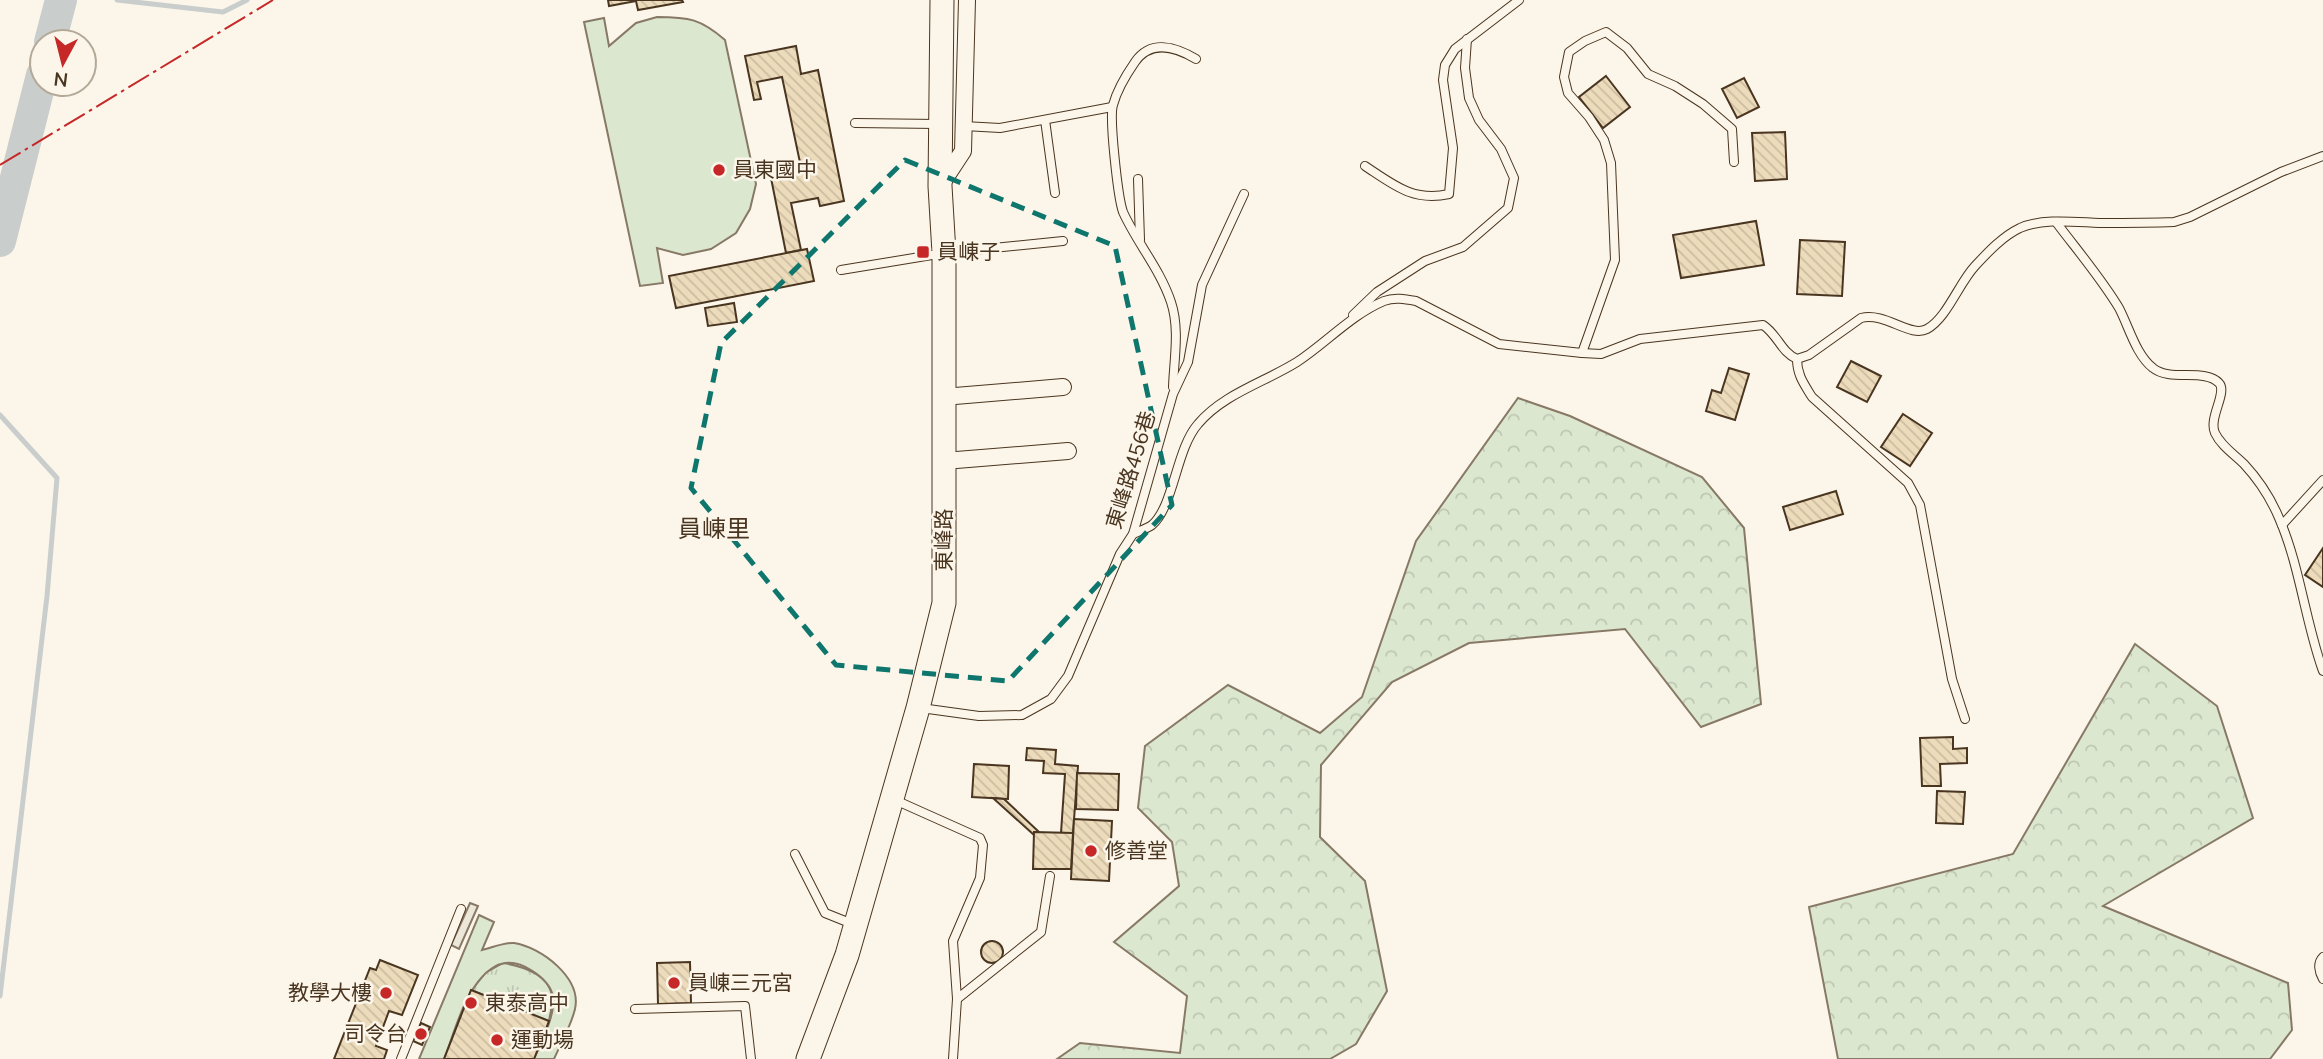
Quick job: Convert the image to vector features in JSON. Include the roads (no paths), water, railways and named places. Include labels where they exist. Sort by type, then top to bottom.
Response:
[{"type":"main road","name":"東峰路","points":[[808,1059],[826,1015],[856,925],[918,708],[944,603],[944,253],[940,186],[942,0]]},
{"type":"street","points":[[940,186],[963,151],[967,0]]},
{"type":"street","points":[[943,397],[1063,387]]},
{"type":"street","points":[[944,461],[1068,451]]},
{"type":"lane","points":[[1365,166],[1402,190],[1430,198],[1449,194],[1453,148],[1443,80],[1444,65],[1455,49],[1519,0]]},
{"type":"lane","points":[[1582,353],[1615,260],[1612,177],[1604,140],[1590,117],[1568,93],[1564,77],[1569,52],[1606,32],[1627,48],[1648,74],[1675,86],[1703,104],[1732,129],[1734,162]]},
{"type":"lane","points":[[1133,534],[1151,526],[1161,514],[1189,437],[1198,423],[1224,401],[1297,362],[1338,329],[1377,292],[1425,261],[1463,247],[1508,208],[1514,178],[1501,149],[1479,120],[1469,98],[1465,68],[1467,39]]},
{"type":"lane","points":[[1173,394],[1176,332],[1174,314],[1158,271],[1122,209],[1115,166],[1112,107],[1122,83],[1137,59],[1150,48],[1167,46],[1182,50],[1196,59]]},
{"type":"lane","points":[[964,126],[1000,128],[1112,107]]},
{"type":"lane","points":[[1045,120],[1055,193]]},
{"type":"lane","points":[[855,123],[941,124]]},
{"type":"lane","points":[[1338,329],[1386,300],[1402,298],[1416,300],[1432,307],[1499,344],[1601,354],[1640,340],[1754,325],[1769,329],[1788,355],[1797,359],[1809,355],[1861,318],[1871,316],[1888,319],[1916,331],[1925,330],[1941,316],[1973,268],[2008,235],[2023,227],[2056,222],[2174,222],[2190,217],[2281,172],[2323,156]]},
{"type":"lane","points":[[1138,179],[1140,243]]},
{"type":"lane","name":"東峰路456巷","points":[[918,708],[979,716],[1022,715],[1051,699],[1068,677],[1120,554],[1133,534],[1173,394],[1188,362],[1202,285],[1244,194]]},
{"type":"lane","points":[[2056,222],[2118,307],[2152,368],[2172,375],[2212,378],[2222,388],[2215,409],[2213,425],[2216,435],[2264,489],[2282,526],[2323,671]]},
{"type":"lane","points":[[841,270],[944,253],[1063,241]]},
{"type":"lane","points":[[1797,359],[1797,369],[1802,382],[1812,397],[1891,467],[1914,494],[1920,506],[1952,679],[1965,719]]},
{"type":"lane","points":[[2282,526],[2323,480]]},
{"type":"lane","points":[[892,799],[980,838],[983,845],[980,878],[953,942],[957,999],[953,1059]]},
{"type":"lane","points":[[795,854],[825,913],[856,925]]},
{"type":"lane","points":[[957,999],[1041,932],[1050,876]]},
{"type":"lane","points":[[401,1059],[461,909]]},
{"type":"lane","points":[[2323,957],[2319,961],[2323,979]]},
{"type":"lane","points":[[635,1009],[745,1006],[751,1059]]},
{"type":"waterway","points":[[54,28],[61,0]]},
{"type":"waterway","points":[[117,0],[223,12],[247,0]]},
{"type":"waterway","points":[[0,241],[36,98]]},
{"type":"waterway","points":[[0,415],[57,478],[47,596],[0,996]]},
{"type":"place","name":"員東國中","points":[[719,170]]},
{"type":"place","name":"員崠子","points":[[923,252]]},
{"type":"place","name":"修善堂","points":[[1091,851]]},
{"type":"place","name":"員崠三元宮","points":[[674,983]]},
{"type":"place","name":"教學大樓","points":[[386,993]]},
{"type":"place","name":"東泰高中","points":[[471,1003]]},
{"type":"place","name":"司令台","points":[[421,1034]]},
{"type":"place","name":"運動場","points":[[497,1040]]},
{"type":"district","name":"員崠里","points":[[714,529]]}]
